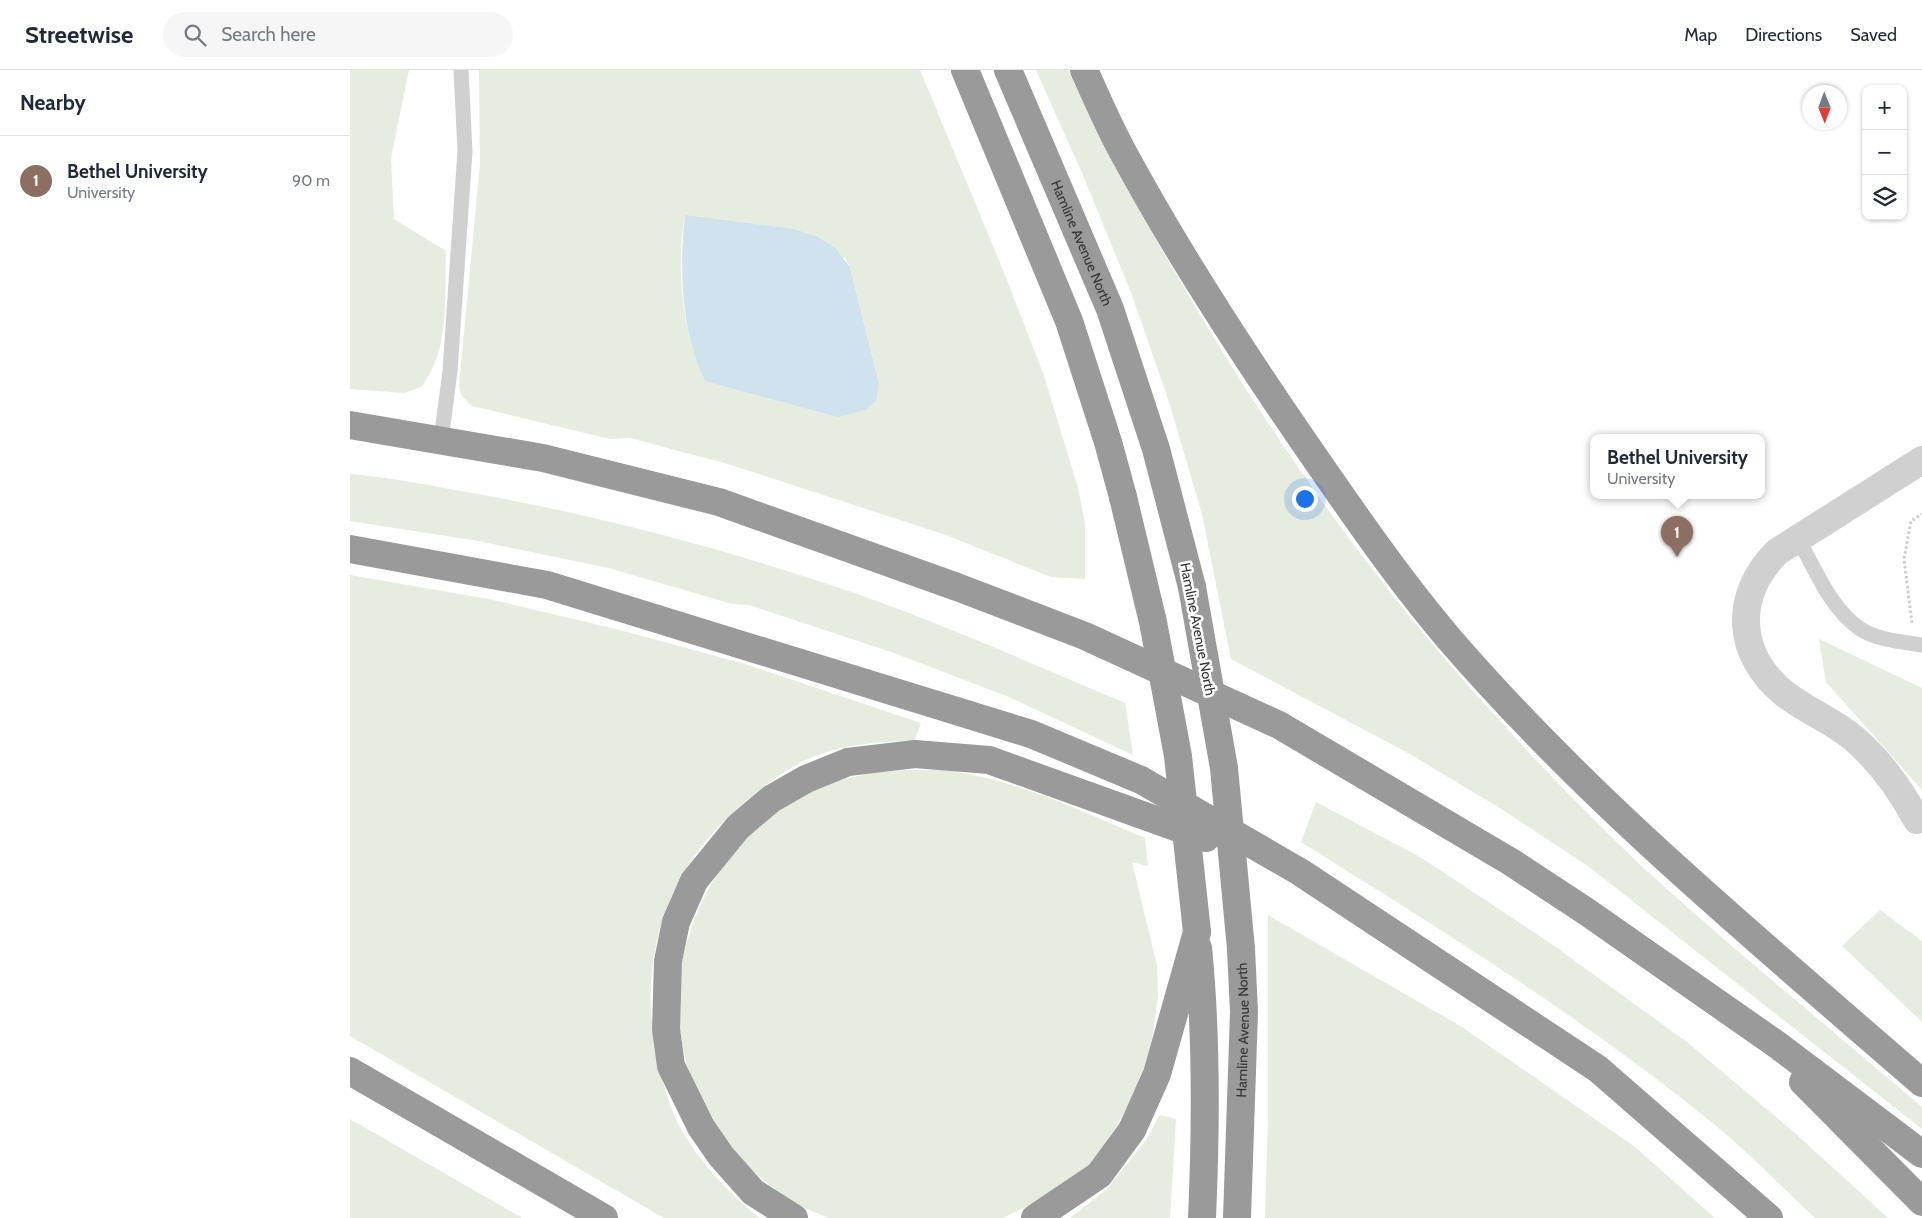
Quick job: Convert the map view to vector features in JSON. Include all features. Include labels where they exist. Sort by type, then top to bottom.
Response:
[{"type":"highway","points":[[965,70],[1069,321],[1108,442],[1153,622],[1178,756],[1205,1016],[1206,1133],[1202,1218]]},
{"type":"highway","name":"Hamline Avenue North","points":[[1008,70],[1110,309],[1156,449],[1192,587],[1224,768],[1241,949],[1244,1012],[1237,1218]]},
{"type":"highway","points":[[1084,70],[1122,151],[1161,219],[1259,375],[1346,502],[1451,640],[1606,803],[1696,885],[1922,1083]]},
{"type":"highway","points":[[350,425],[542,458],[719,502],[957,587],[1085,636],[1279,725],[1405,798],[1518,867],[1742,1020],[1922,1154]]},
{"type":"highway","points":[[350,549],[547,585],[1031,734],[1141,780],[1300,872],[1598,1069],[1769,1218]]},
{"type":"highway","points":[[794,1218],[753,1192],[721,1156],[701,1127],[671,1066],[666,1029],[668,961],[676,922],[694,881],[738,828],[771,799],[806,779],[848,762],[915,754],[989,760],[1300,872]]},
{"type":"highway","points":[[1035,1218],[1098,1175],[1132,1130],[1158,1074],[1196,932]]},
{"type":"highway","points":[[1742,1020],[1922,1202]]},
{"type":"highway","points":[[350,1070],[604,1218]]},
{"type":"street","points":[[1917,820],[1899,788],[1876,760],[1852,737],[1832,722],[1786,695],[1763,674],[1752,651],[1746,629],[1746,608],[1753,586],[1763,566],[1777,552],[1922,460]]},
{"type":"lane","points":[[441,440],[450,371],[465,151],[461,70]]},
{"type":"lane","points":[[1798,539],[1830,595],[1860,628],[1886,639],[1922,646]]},
{"type":"path","points":[[1913,626],[1904,560],[1912,521],[1922,514]]},
{"type":"shaded area","points":[[350,70],[409,70],[391,158],[394,219],[446,251],[442,340],[431,372],[421,387],[405,393],[350,389]]},
{"type":"shaded area","points":[[479,70],[920,70],[1005,275],[1044,376],[1078,488],[1085,523],[1085,579],[1051,577],[946,535],[728,464],[630,438],[610,439],[472,406],[461,395],[459,386],[480,164]],"holes":[[[685,215],[845,258],[850,267],[879,383],[705,381],[691,344],[683,300],[681,255]]]},
{"type":"shaded area","points":[[1036,70],[1068,70],[1112,157],[1159,243],[1208,328],[1260,411],[1374,571],[1435,648],[1536,760],[1648,872],[1922,1107],[1922,1129],[1588,866],[1498,807],[1408,753],[1231,659],[1202,514],[1169,402],[1132,295],[1083,175]]},
{"type":"shaded area","points":[[350,474],[400,480],[483,495],[625,525],[765,564],[891,606],[1125,703],[1133,755],[1009,697],[894,653],[749,605],[732,604],[609,568],[478,541],[350,521]]},
{"type":"shaded area","points":[[350,575],[489,599],[624,631],[745,664],[921,723],[915,740],[879,742],[833,750],[810,758],[788,770],[758,791],[712,834],[690,863],[673,894],[660,926],[653,961],[651,996],[653,1033],[660,1070],[669,1101],[678,1124],[707,1167],[737,1199],[759,1218],[664,1218],[350,1036]]},
{"type":"shaded area","points":[[1819,639],[1922,688],[1922,790],[1826,682]]},
{"type":"shaded area","points":[[905,770],[951,771],[1026,789],[1145,838],[1148,866],[1132,862],[1157,966],[1158,996],[1152,1039],[1146,1063],[1134,1096],[1112,1133],[1089,1165],[1055,1192],[1003,1218],[829,1218],[805,1208],[771,1186],[742,1160],[708,1116],[688,1067],[679,1016],[682,965],[696,915],[721,869],[755,829],[799,797],[837,781]]},
{"type":"shaded area","points":[[1316,802],[1420,857],[1550,943],[1687,1042],[1796,1134],[1888,1218],[1815,1218],[1721,1130],[1620,1052],[1569,1015],[1463,944],[1301,842]]},
{"type":"shaded area","points":[[1880,910],[1922,941],[1922,1022],[1842,946]]},
{"type":"shaded area","points":[[1268,915],[1462,1027],[1635,1147],[1715,1218],[1265,1218],[1268,1117]]},
{"type":"shaded area","points":[[1160,1115],[1176,1119],[1170,1218],[1070,1218],[1105,1191],[1146,1140]]},
{"type":"shaded area","points":[[350,1119],[522,1218],[350,1218]]},
{"type":"water","points":[[685,215],[794,229],[818,237],[835,248],[850,267],[879,383],[876,401],[866,410],[838,417],[705,381],[691,343],[684,300],[682,256]]},
{"type":"place","name":"Bethel University","points":[[1677,557]]}]
